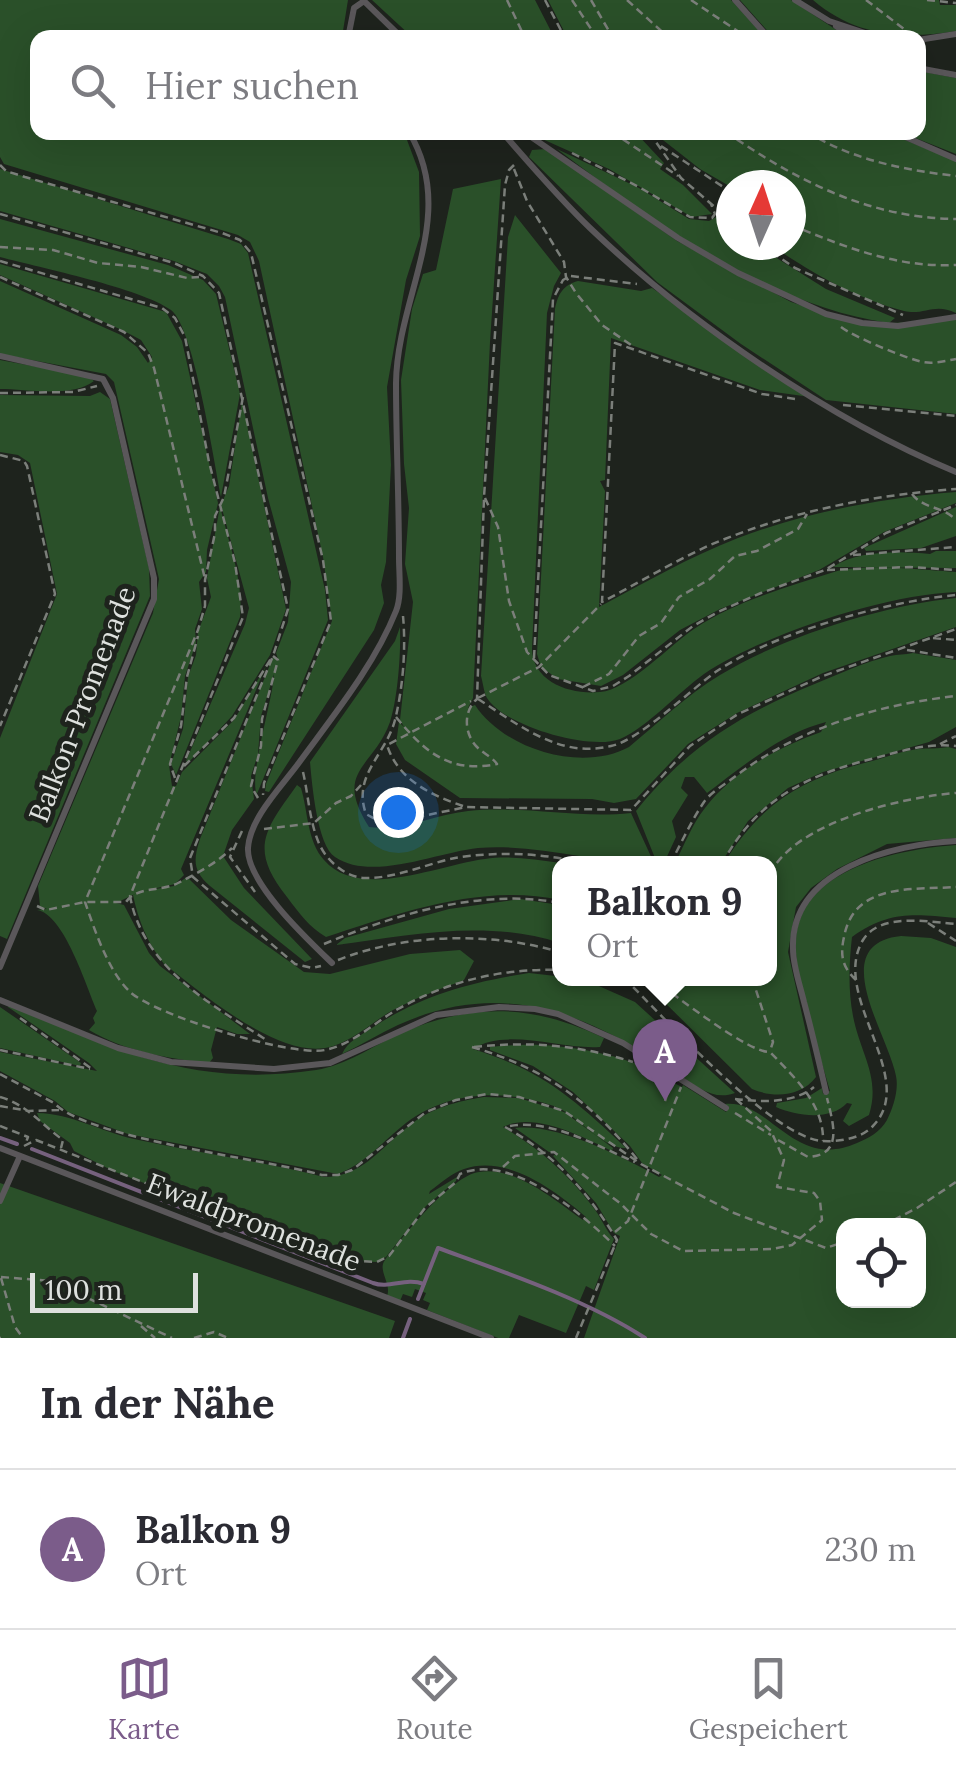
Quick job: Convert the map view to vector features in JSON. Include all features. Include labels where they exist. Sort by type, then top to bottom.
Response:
[{"type":"lane","points":[[350,30],[354,8],[364,0],[394,30]]},
{"type":"lane","points":[[735,0],[762,30]]},
{"type":"lane","points":[[795,0],[841,30]]},
{"type":"lane","points":[[803,0],[828,21],[856,30]]},
{"type":"lane","points":[[926,39],[956,34]]},
{"type":"lane","points":[[926,69],[956,75]]},
{"type":"lane","points":[[332,962],[286,916],[250,864],[248,849],[267,806],[380,646],[398,606],[396,379],[406,304],[428,239],[428,186],[423,156],[414,140]]},
{"type":"lane","points":[[509,140],[626,260],[740,349],[825,403],[919,456],[956,472]]},
{"type":"lane","points":[[537,140],[678,238],[738,273],[826,314],[898,326],[956,317]]},
{"type":"lane","points":[[912,140],[956,159]]},
{"type":"lane","points":[[0,356],[103,380]]},
{"type":"lane","name":"Balkon-Promenade","points":[[0,967],[154,599],[154,578],[113,398],[103,380]]},
{"type":"lane","points":[[826,1092],[794,960],[795,924],[801,909],[836,875],[867,858],[920,843],[956,842]]},
{"type":"lane","points":[[0,1000],[118,1048],[171,1062],[274,1069],[330,1063],[436,1016],[500,1007],[536,1008],[623,1043],[726,1108]]},
{"type":"lane","name":"Ewaldpromenade","points":[[0,1148],[491,1338]]},
{"type":"lane","points":[[0,1201],[20,1156]]},
{"type":"path","points":[[507,0],[521,30]]},
{"type":"path","points":[[544,0],[561,30]]},
{"type":"path","points":[[572,0],[592,30]]},
{"type":"path","points":[[591,0],[608,30]]},
{"type":"path","points":[[627,0],[660,30]]},
{"type":"path","points":[[691,0],[736,30]]},
{"type":"path","points":[[866,0],[904,30]]},
{"type":"path","points":[[927,0],[956,2]]},
{"type":"path","points":[[624,140],[681,178],[716,209]]},
{"type":"path","points":[[655,140],[681,178]]},
{"type":"path","points":[[739,140],[816,188],[882,212],[956,219]]},
{"type":"path","points":[[819,140],[896,169],[956,176]]},
{"type":"path","points":[[658,144],[716,182]]},
{"type":"path","points":[[546,146],[561,148],[608,170],[690,218],[714,216],[710,204]]},
{"type":"path","points":[[513,166],[519,186],[564,262],[566,277],[602,324],[634,348]]},
{"type":"path","points":[[0,167],[222,233],[240,240],[251,253],[323,560],[331,621],[264,783],[267,806]]},
{"type":"path","points":[[396,717],[422,748],[442,759],[459,764],[498,764],[476,747],[468,728],[468,708],[477,699],[484,497],[505,185]]},
{"type":"path","points":[[0,214],[174,262],[203,276],[219,293],[286,598],[286,621],[190,858],[192,874],[294,964],[312,968],[350,955],[415,942],[482,939],[552,951]]},
{"type":"path","points":[[806,231],[859,253],[933,266],[956,265]]},
{"type":"path","points":[[0,247],[53,250],[98,263],[141,267],[187,278],[203,276]]},
{"type":"path","points":[[784,260],[908,317]]},
{"type":"path","points":[[0,261],[162,308],[175,318],[185,337],[244,617],[126,902],[85,902],[46,910],[26,903]]},
{"type":"path","points":[[0,277],[124,332],[148,354],[205,580]]},
{"type":"path","points":[[566,277],[637,284]]},
{"type":"path","points":[[534,659],[553,299],[566,277]]},
{"type":"path","points":[[826,314],[854,336],[904,357],[927,363],[956,360]]},
{"type":"path","points":[[602,602],[615,344],[762,394],[956,416]]},
{"type":"path","points":[[0,393],[94,389],[103,380]]},
{"type":"path","points":[[243,395],[215,516],[205,606],[198,630],[85,902],[119,979],[132,994],[234,1035],[305,1052],[329,1050],[428,994],[484,975],[552,970]]},
{"type":"path","points":[[0,455],[24,460],[27,466],[54,594],[0,726]]},
{"type":"path","points":[[387,745],[539,667],[602,602],[710,546],[866,498],[956,489]]},
{"type":"path","points":[[911,492],[920,504],[956,520]]},
{"type":"path","points":[[484,497],[498,527],[514,618],[527,652],[539,667],[559,680],[593,691],[613,686],[718,612],[760,592],[825,570],[886,533],[956,505]]},
{"type":"path","points":[[582,688],[609,674],[639,636],[662,623],[679,597],[710,579],[735,556],[757,552],[798,528],[808,513]]},
{"type":"path","points":[[849,556],[956,547]]},
{"type":"path","points":[[825,570],[956,570]]},
{"type":"path","points":[[477,699],[542,739],[578,747],[612,746],[636,733],[719,670],[767,647],[854,614],[956,595]]},
{"type":"path","points":[[253,831],[314,823],[362,784],[369,767],[387,745],[396,717],[404,640],[404,618],[398,606]]},
{"type":"path","points":[[176,779],[170,764],[198,630]]},
{"type":"path","points":[[362,784],[366,814],[384,824],[466,806],[631,810],[690,746],[738,714],[823,676],[956,630]]},
{"type":"path","points":[[933,638],[956,640]]},
{"type":"path","points":[[906,650],[956,658]]},
{"type":"path","points":[[267,806],[251,786],[261,746],[262,719],[278,660],[273,656]]},
{"type":"path","points":[[181,768],[234,718],[273,656]]},
{"type":"path","points":[[674,856],[706,799],[772,750],[859,714],[912,701],[956,696]]},
{"type":"path","points":[[727,856],[762,809],[791,788],[845,765],[939,744],[956,736]]},
{"type":"path","points":[[939,744],[956,746]]},
{"type":"path","points":[[387,745],[402,774],[431,794],[466,806]]},
{"type":"path","points":[[300,760],[318,842],[343,872],[364,878],[456,858],[498,854],[552,858]]},
{"type":"path","points":[[777,867],[800,842],[832,823],[890,805],[956,793]]},
{"type":"path","points":[[130,896],[170,886],[220,860],[232,848]]},
{"type":"path","points":[[857,981],[846,971],[842,952],[846,928],[856,909],[890,891],[956,887]]},
{"type":"path","points":[[130,896],[138,925],[163,965],[214,1006],[273,1045]]},
{"type":"path","points":[[316,948],[430,909],[528,896],[552,901]]},
{"type":"path","points":[[632,986],[751,1101],[797,1134],[823,1141],[852,1139],[868,1132],[888,1103],[887,1083],[857,981],[856,957],[869,932],[896,922],[956,924]]},
{"type":"path","points":[[926,922],[956,941]]},
{"type":"path","points":[[662,986],[736,1038],[761,1053],[770,1052]]},
{"type":"path","points":[[755,986],[773,1042],[770,1052]]},
{"type":"path","points":[[0,1050],[92,1070],[15,1015]]},
{"type":"path","points":[[639,1063],[593,1049],[535,1042],[472,1047],[530,1066],[567,1090],[641,1164]]},
{"type":"path","points":[[770,1052],[806,1093],[822,1121],[823,1141]]},
{"type":"path","points":[[0,1074],[60,1110],[112,1131],[338,1176],[368,1160],[426,1112],[456,1100],[487,1094],[518,1097],[564,1111],[641,1164],[734,1213],[826,1248],[836,1245]]},
{"type":"path","points":[[665,1101],[672,1080]]},
{"type":"path","points":[[714,1101],[776,1101],[806,1093],[823,1080]]},
{"type":"path","points":[[612,1232],[622,1228],[631,1214],[670,1108],[684,1082]]},
{"type":"path","points":[[726,1108],[802,1155],[813,1157],[825,1153],[834,1140],[826,1092]]},
{"type":"path","points":[[0,1097],[21,1103],[33,1118],[63,1140],[61,1148]]},
{"type":"path","points":[[500,1170],[515,1156],[554,1152],[665,1244],[683,1251],[792,1245],[822,1220],[820,1201],[814,1193],[776,1187],[784,1160],[772,1130],[736,1100]]},
{"type":"path","points":[[0,1106],[29,1111],[60,1110]]},
{"type":"path","points":[[576,1338],[617,1240],[588,1196],[547,1154],[506,1126],[521,1124],[562,1132],[641,1164]]},
{"type":"path","points":[[0,1126],[28,1136],[20,1156]]},
{"type":"path","points":[[24,1146],[36,1140],[61,1148],[313,1250],[367,1262],[377,1262],[392,1253],[425,1208],[463,1172],[500,1170],[524,1179],[590,1222],[615,1246]]},
{"type":"path","points":[[898,1218],[956,1182]]},
{"type":"path","points":[[23,1338],[15,1327],[0,1277],[52,1280],[172,1338]]},
{"type":"path","points":[[136,1322],[155,1338]]},
{"type":"path","points":[[194,1338],[214,1332],[228,1338]]},
{"type":"green space","points":[[0,0],[348,0],[343,30],[30,30],[30,140],[407,140],[419,172],[420,236],[406,280],[387,387],[391,465],[386,562],[381,585],[384,603],[374,630],[269,792],[265,791],[266,784],[332,621],[323,557],[259,261],[250,242],[238,235],[4,164],[0,157]]},
{"type":"green space","points":[[372,0],[535,0],[550,30],[404,30]]},
{"type":"green space","points":[[548,0],[731,0],[759,30],[563,30]]},
{"type":"green space","points":[[740,0],[791,0],[836,30],[767,30]]},
{"type":"green space","points":[[813,0],[939,0],[940,5],[956,5],[956,31],[926,34],[926,30],[872,30],[829,12]]},
{"type":"green space","points":[[926,72],[956,78],[956,154],[921,140],[926,140]]},
{"type":"green space","points":[[545,140],[643,140],[664,163],[660,169],[712,214],[692,217],[609,169]]},
{"type":"green space","points":[[663,140],[905,140],[956,161],[956,313],[941,309],[911,312],[886,306],[834,284],[794,260],[806,260],[806,170],[716,170],[716,178]]},
{"type":"green space","points":[[546,149],[677,241],[791,302],[862,325],[956,319],[956,414],[826,400],[657,282],[529,157],[532,150]]},
{"type":"green space","points":[[557,149],[639,188],[689,219],[709,221],[716,217],[716,258],[672,231]]},
{"type":"green space","points":[[0,169],[228,239],[241,244],[248,253],[325,590],[328,620],[257,794],[256,771],[274,674],[261,716],[258,754],[251,776],[254,799],[232,830],[223,856],[244,888],[312,959],[305,962],[210,886],[196,865],[200,839],[273,657],[278,659],[276,653],[288,622],[291,582],[268,498],[225,297],[207,274],[174,261],[0,211]]},
{"type":"green space","points":[[501,179],[473,698],[468,708],[475,705],[488,721],[524,744],[567,757],[589,758],[629,747],[720,675],[803,636],[866,615],[956,598],[956,627],[823,673],[737,713],[688,744],[636,799],[614,803],[592,799],[460,798],[405,760],[396,744],[399,722],[404,727],[400,720],[413,602],[405,564],[409,508],[401,380],[412,309],[423,274],[436,270],[453,189]]},
{"type":"green space","points":[[515,215],[561,273],[547,313],[532,649],[546,678],[577,691],[611,689],[727,610],[846,569],[956,572],[956,592],[860,609],[759,645],[704,674],[620,739],[589,742],[549,734],[496,708],[486,696],[481,676],[508,237]]},
{"type":"green space","points":[[0,219],[168,265],[203,280],[216,294],[240,394],[221,497],[195,368],[188,342],[171,310],[114,286],[0,257]]},
{"type":"green space","points":[[720,260],[780,260],[826,289],[895,318],[889,323],[844,314]]},
{"type":"green space","points":[[0,264],[166,312],[182,341],[218,503],[206,572],[199,582],[202,609],[169,765],[172,786],[234,720],[266,666],[181,869],[184,875],[175,884],[143,891],[174,886],[187,877],[231,920],[304,972],[330,974],[410,954],[460,950],[474,961],[464,980],[393,1010],[334,1046],[305,1048],[262,1033],[240,1020],[164,964],[148,940],[138,914],[133,895],[141,891],[116,903],[124,905],[149,953],[160,966],[250,1034],[217,1027],[209,1063],[147,1053],[89,1030],[97,1011],[65,937],[47,914],[37,910],[47,909],[40,906],[38,886],[153,613],[159,579],[114,382],[106,374],[0,354],[0,281],[121,335],[137,347],[148,363],[152,357],[141,340],[0,275]]},
{"type":"green space","points":[[578,281],[641,291],[652,288],[810,397],[760,390],[611,338],[605,480],[600,481],[605,491],[599,607],[702,553],[791,521],[873,502],[956,492],[956,503],[884,532],[819,570],[720,609],[680,630],[623,675],[601,686],[558,679],[541,667],[537,654],[555,309],[562,291]]},
{"type":"green space","points":[[0,360],[87,376],[94,381],[62,391],[0,389]]},
{"type":"green space","points":[[100,392],[110,399],[149,568],[150,596],[7,939],[0,936],[0,738],[57,594],[30,463],[18,455],[0,452],[0,395],[90,396]]},
{"type":"green space","points":[[242,401],[286,609],[270,655],[232,716],[189,762],[186,761],[249,608],[221,505],[229,486]]},
{"type":"green space","points":[[220,506],[238,575],[240,617],[176,775],[171,764],[183,729],[188,677],[196,655],[198,632],[211,597],[207,578]]},
{"type":"green space","points":[[956,507],[956,536],[921,548],[864,548]]},
{"type":"green space","points":[[956,551],[956,568],[833,567],[854,557]]},
{"type":"green space","points":[[400,627],[398,675],[390,722],[355,781],[359,808],[369,827],[394,827],[488,810],[631,813],[651,856],[581,856],[500,847],[367,867],[335,857],[320,827],[310,762],[395,641]]},
{"type":"green space","points":[[913,653],[956,660],[956,727],[929,742],[823,772],[788,788],[748,821],[726,856],[678,856],[700,814],[729,783],[773,753],[821,732],[826,722],[779,742],[707,793],[694,777],[685,777],[681,788],[688,795],[672,821],[676,837],[667,856],[654,856],[636,811],[696,750],[740,720],[790,695],[893,655]]},
{"type":"green space","points":[[918,749],[956,749],[956,838],[887,844],[837,869],[811,888],[796,907],[788,952],[816,1077],[803,1089],[786,1094],[752,1089],[648,986],[777,986],[777,856],[729,856],[769,808],[805,785],[847,768]]},
{"type":"green space","points":[[297,785],[301,788],[318,852],[339,872],[357,878],[400,877],[494,858],[552,862],[552,899],[501,895],[471,898],[412,910],[326,937],[309,924],[268,866],[265,840],[276,815]]},
{"type":"green space","points":[[956,845],[956,918],[901,916],[878,922],[852,937],[850,996],[873,1089],[869,1115],[849,1126],[843,1121],[852,1104],[823,1115],[793,1113],[776,1107],[777,1103],[806,1098],[822,1088],[823,1094],[830,1091],[796,956],[802,915],[815,895],[856,867],[908,851]]},
{"type":"green space","points":[[520,899],[552,904],[552,941],[477,930],[336,945],[345,938],[449,909]]},
{"type":"green space","points":[[901,936],[931,938],[956,947],[956,1338],[584,1338],[620,1236],[553,1156],[557,1153],[549,1152],[515,1128],[570,1136],[659,1177],[662,1175],[642,1163],[630,1146],[573,1092],[533,1066],[490,1047],[556,1046],[621,1059],[662,1074],[726,1112],[729,1107],[725,1104],[741,1105],[799,1142],[835,1149],[878,1131],[887,1120],[897,1087],[891,1058],[867,993],[867,955],[879,943]]},
{"type":"green space","points":[[529,973],[552,976],[552,986],[599,986],[635,1002],[735,1093],[706,1092],[680,1076],[682,1070],[671,1065],[669,1068],[571,1017],[505,1003],[435,1011],[342,1054],[359,1036],[390,1017],[428,998]]},
{"type":"green space","points":[[9,1004],[121,1050],[194,1069],[232,1074],[327,1068],[399,1034],[452,1016],[527,1013],[604,1038],[600,1047],[517,1039],[473,1049],[519,1067],[556,1088],[626,1148],[599,1138],[554,1106],[497,1095],[459,1099],[423,1112],[366,1158],[338,1174],[128,1134],[68,1112],[0,1071],[0,1052],[97,1071]]},
{"type":"green space","points":[[0,1007],[81,1063],[80,1066],[0,1048]]},
{"type":"green space","points":[[484,1097],[519,1098],[564,1112],[613,1148],[612,1151],[543,1124],[515,1123],[503,1127],[563,1173],[614,1239],[594,1290],[586,1286],[566,1333],[519,1315],[509,1338],[498,1338],[427,1310],[430,1303],[423,1300],[426,1293],[415,1289],[412,1297],[403,1294],[400,1301],[387,1296],[385,1260],[428,1209],[468,1176],[479,1172],[507,1174],[583,1220],[586,1217],[546,1186],[514,1171],[480,1166],[455,1173],[430,1191],[429,1194],[457,1177],[426,1206],[386,1257],[376,1262],[359,1261],[310,1247],[113,1171],[74,1151],[70,1143],[40,1121],[37,1113],[134,1139],[324,1177],[338,1176],[361,1166],[427,1114]]},
{"type":"green space","points":[[0,1183],[395,1321],[389,1338],[0,1338]]},
{"type":"waterway","points":[[0,1138],[17,1144]]},
{"type":"waterway","points":[[32,1149],[373,1283],[424,1284]]},
{"type":"waterway","points":[[418,1299],[438,1248],[571,1299],[645,1338]]},
{"type":"waterway","points":[[403,1338],[410,1319]]},
{"type":"place","name":"Balkon 9","points":[[665,1101]]}]
